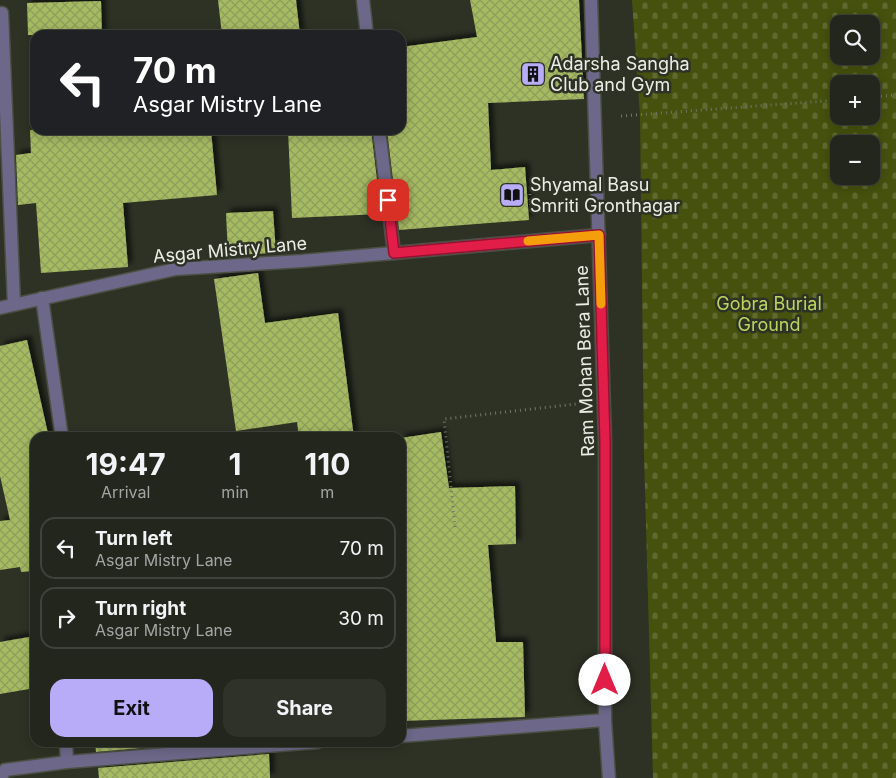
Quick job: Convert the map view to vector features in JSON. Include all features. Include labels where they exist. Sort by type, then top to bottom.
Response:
[{"type":"street","points":[[363,0],[366,30]]},
{"type":"street","name":"Ram Mohan Bera Lane","points":[[591,0],[604,401],[605,720],[609,778]]},
{"type":"street","points":[[2,13],[14,304]]},
{"type":"street","points":[[380,135],[394,253]]},
{"type":"street","name":"Asgar Mistry Lane","points":[[0,308],[176,269],[302,261],[599,235]]},
{"type":"street","points":[[42,298],[61,432]]},
{"type":"street","points":[[406,736],[605,720]]},
{"type":"street","points":[[66,747],[67,762]]},
{"type":"street","points":[[1,778],[5,770],[67,762],[255,747]]},
{"type":"path","points":[[880,96],[896,95]]},
{"type":"path","points":[[596,117],[640,116],[830,101]]},
{"type":"path","points":[[455,528],[444,419],[604,401]]},
{"type":"green space","name":"Gobra Burial Ground","points":[[632,0],[896,0],[896,778],[653,778],[644,453],[640,116]]},
{"type":"building","points":[[218,0],[296,0],[299,30],[221,30]]},
{"type":"building","points":[[470,0],[579,0],[584,99],[488,103],[491,170],[525,167],[529,220],[399,230],[388,135],[406,135],[406,46],[477,37]]},
{"type":"building","points":[[101,1],[102,30],[30,30],[30,35],[28,35],[27,3]]},
{"type":"building","points":[[30,135],[211,135],[217,195],[123,203],[128,267],[41,273],[36,203],[18,205],[16,155],[31,153]]},
{"type":"building","points":[[288,135],[372,135],[381,214],[292,218]]},
{"type":"building","points":[[273,211],[276,253],[228,255],[226,213]]},
{"type":"building","points":[[258,273],[265,323],[338,313],[353,432],[298,432],[297,422],[236,431],[214,279]]},
{"type":"building","points":[[27,340],[48,432],[30,432],[30,571],[21,572],[20,567],[0,570],[0,521],[10,520],[0,476],[0,346]]},
{"type":"building","points":[[441,432],[449,488],[515,486],[516,544],[488,545],[496,642],[523,642],[525,717],[406,721],[406,437]]},
{"type":"building","points":[[30,637],[30,689],[0,694],[0,642]]},
{"type":"building","points":[[96,747],[152,747],[96,752]]},
{"type":"building","points":[[269,754],[270,778],[99,778],[98,768]]},
{"type":"slow traffic","points":[[528,241],[599,235],[601,304]]},
{"type":"place","name":"Adarsha Sangha Club and Gym","points":[[533,74]]},
{"type":"place","name":"Shyamal Basu Smriti Gronthagar","points":[[512,195]]},
{"type":"route","points":[[388,200],[394,253],[599,235],[605,441],[605,680]]}]
